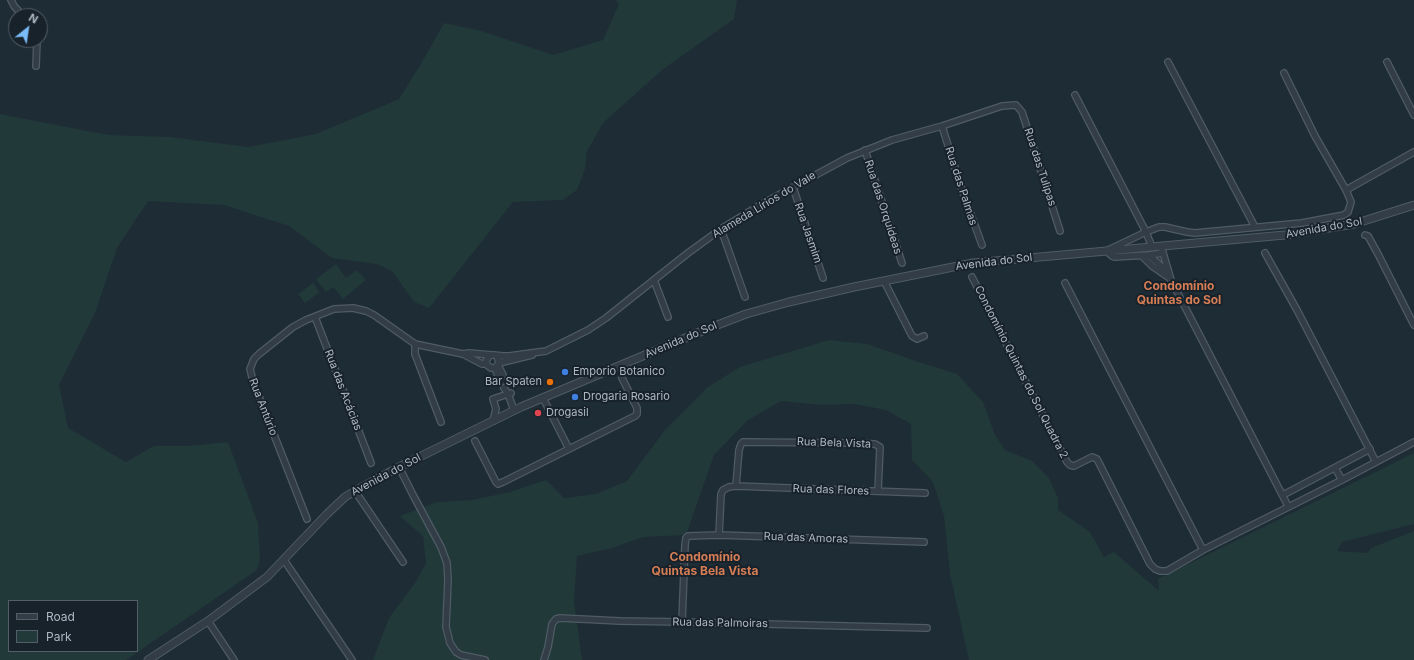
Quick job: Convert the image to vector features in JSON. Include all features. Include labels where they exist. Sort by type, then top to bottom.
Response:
[{"type":"street","points":[[36,66],[37,48]]},
{"type":"street","points":[[1168,62],[1255,227]]},
{"type":"street","points":[[1387,62],[1414,115]]},
{"type":"street","points":[[1171,279],[1162,250],[1149,256],[1114,257],[1106,250],[1146,232],[1165,227],[1195,233],[1310,222],[1344,215],[1348,212],[1350,202],[1346,190],[1315,136],[1284,73]]},
{"type":"street","points":[[1075,95],[1146,232],[1152,247]]},
{"type":"street","name":"Alameda Lírios do Vale","points":[[498,365],[546,351],[588,330],[606,318],[721,229],[821,171],[865,150],[892,140],[942,126],[1002,106],[1016,105]]},
{"type":"street","name":"Rua das Tulipas","points":[[1016,105],[1022,112],[1060,231]]},
{"type":"street","name":"Rua das Palmas","points":[[942,126],[982,245]]},
{"type":"street","name":"Rua das Orquídeas","points":[[865,150],[902,263]]},
{"type":"street","points":[[1346,190],[1414,152]]},
{"type":"street","name":"Rua Jasmim","points":[[793,187],[823,278]]},
{"type":"street","name":"Avenida do Sol","points":[[148,660],[208,621],[267,577],[327,514],[345,497],[355,491],[399,467],[518,409],[746,314],[810,297],[973,263],[1106,250],[1152,247],[1162,250],[1184,245],[1313,231],[1354,224],[1414,205]]},
{"type":"street","points":[[721,229],[745,297]]},
{"type":"street","points":[[1365,235],[1368,236],[1378,254],[1414,325]]},
{"type":"street","points":[[1265,253],[1297,310],[1376,462]]},
{"type":"street","points":[[1142,256],[1171,279]]},
{"type":"street","points":[[1149,256],[1162,267],[1171,279],[1288,506]]},
{"type":"street","name":"Condomínio Quintas do Sol Quadra 2","points":[[972,277],[1070,465],[1079,464],[1089,458],[1095,457],[1097,459],[1150,564],[1155,569],[1167,571],[1203,550]]},
{"type":"street","points":[[654,280],[668,317]]},
{"type":"street","points":[[884,281],[912,336],[917,339],[924,336]]},
{"type":"street","points":[[1065,283],[1203,550],[1414,442]]},
{"type":"street","name":"Rua Antúrio","points":[[307,519],[252,382],[250,369],[254,359],[293,327],[334,309],[353,308],[366,310],[374,314],[415,344],[463,354]]},
{"type":"street","name":"Rua das Acácias","points":[[315,317],[371,463]]},
{"type":"street","points":[[415,344],[415,354],[441,422]]},
{"type":"street","name":"Alameda Lírios do Vale","points":[[463,354],[469,353],[509,356],[521,353],[536,353]]},
{"type":"street","points":[[463,354],[482,364],[486,364],[489,367],[498,365]]},
{"type":"street","points":[[486,364],[487,358],[493,355],[497,356],[501,376]]},
{"type":"street","points":[[475,441],[490,473],[498,484],[635,416],[637,414],[637,408],[622,378]]},
{"type":"street","points":[[505,387],[510,393],[518,409]]},
{"type":"street","points":[[494,399],[510,393]]},
{"type":"street","points":[[543,398],[569,449]]},
{"type":"street","points":[[494,399],[503,416]]},
{"type":"street","points":[[493,421],[496,409],[494,399]]},
{"type":"street","name":"Rua Bela Vista","points":[[736,486],[739,450],[743,442],[850,443],[878,445],[880,450],[878,491]]},
{"type":"street","points":[[1283,495],[1370,449]]},
{"type":"street","points":[[399,467],[441,546],[447,563],[448,580],[446,627],[450,643],[456,652],[461,655],[486,660]]},
{"type":"street","points":[[1335,468],[1342,480]]},
{"type":"street","points":[[718,535],[721,494],[725,488],[736,486]]},
{"type":"street","name":"Rua das Flores","points":[[736,486],[925,493]]},
{"type":"street","points":[[355,491],[403,562]]},
{"type":"street","name":"Rua das Amoras","points":[[682,622],[685,545],[686,538],[688,536],[718,535],[924,542]]},
{"type":"street","points":[[284,560],[352,660]]},
{"type":"street","name":"Rua das Palmoiras","points":[[544,660],[548,647],[550,630],[556,619],[573,618],[620,621],[927,628]]},
{"type":"street","points":[[208,621],[234,660]]},
{"type":"green space","points":[[615,0],[737,0],[734,19],[662,70],[603,123],[587,151],[585,169],[577,190],[563,200],[513,202],[429,308],[414,302],[392,271],[377,264],[332,258],[289,226],[224,205],[148,201],[117,248],[95,313],[59,385],[68,428],[126,462],[154,446],[188,446],[228,442],[258,523],[260,558],[257,570],[138,652],[138,600],[8,600],[8,652],[138,652],[126,660],[0,660],[0,114],[108,135],[170,137],[248,147],[316,134],[399,99],[444,23],[478,30],[553,55],[603,40],[619,4]]},
{"type":"green space","points":[[336,264],[346,278],[357,270],[366,280],[343,299],[333,287],[326,292],[316,279]]},
{"type":"green space","points":[[313,283],[320,292],[305,303],[298,294]]},
{"type":"green space","points":[[829,340],[867,344],[957,374],[983,402],[995,435],[1005,450],[1032,461],[1049,478],[1058,498],[1058,510],[1090,532],[1104,557],[1114,552],[1159,591],[1158,579],[1414,453],[1414,524],[1342,542],[1337,551],[1368,553],[1371,548],[1414,531],[1414,660],[969,660],[950,574],[944,516],[933,482],[912,460],[911,424],[886,410],[854,404],[821,405],[781,401],[748,420],[714,455],[686,535],[643,537],[612,548],[577,556],[574,601],[582,660],[373,660],[389,618],[415,583],[426,563],[423,536],[400,516],[437,502],[472,500],[510,492],[546,480],[564,498],[596,494],[627,481],[665,430],[708,387],[740,367]]},
{"type":"tunnel","points":[[503,375],[507,387]]},
{"type":"tunnel","points":[[498,376],[504,388]]},
{"type":"place","name":"Emporio Botanico","points":[[565,372]]},
{"type":"place","name":"Bar Spaten","points":[[550,382]]},
{"type":"place","name":"Drogaria Rosario","points":[[575,397]]},
{"type":"place","name":"Drogasil","points":[[538,413]]},
{"type":"district","name":"Condomínio Quintas do Sol","points":[[1179,293]]},
{"type":"district","name":"Condomínio Quintas Bela Vista","points":[[705,564]]}]
